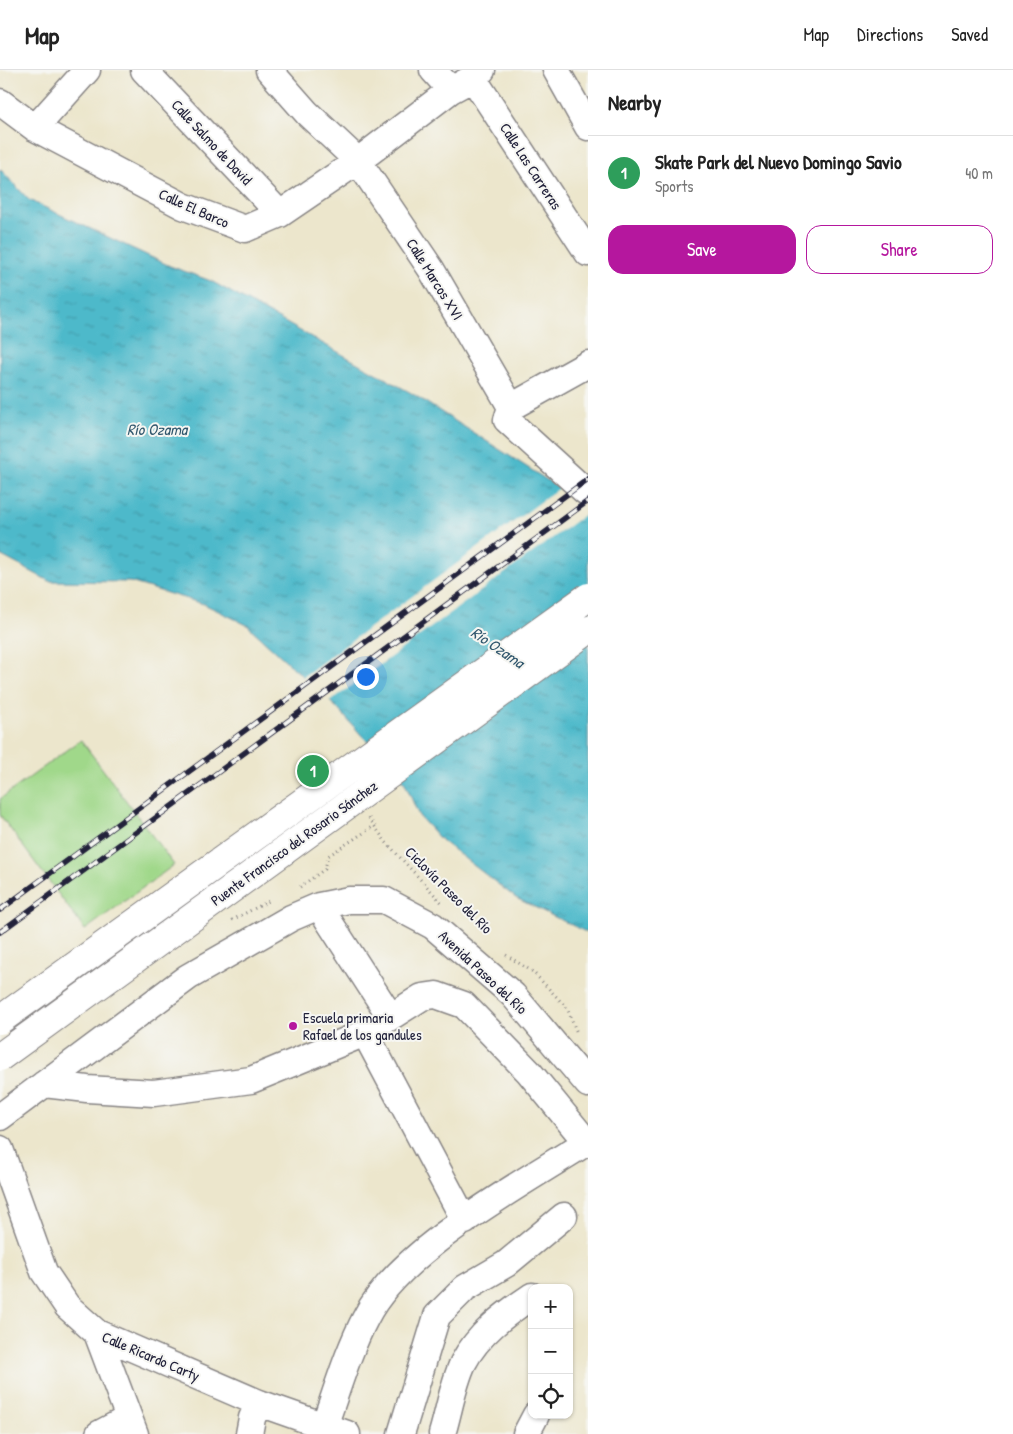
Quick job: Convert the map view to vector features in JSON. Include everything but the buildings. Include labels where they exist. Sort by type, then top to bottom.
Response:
[{"type":"main road","name":"Puente Francisco del Rosario Sánchez","points":[[0,1020],[588,597]]},
{"type":"main road","name":"Puente Francisco del Rosario Sánchez","points":[[0,1057],[588,630]]},
{"type":"street","points":[[35,128],[87,70]]},
{"type":"street","name":"Calle Salmo de David","points":[[144,70],[280,214]]},
{"type":"street","name":"Calle Marcos XVI","points":[[269,70],[307,113],[358,161],[431,269],[511,407],[507,420],[585,491]]},
{"type":"street","name":"Calle Las Carreras","points":[[433,70],[469,79],[588,253]]},
{"type":"street","points":[[556,70],[588,127]]},
{"type":"street","name":"Calle El Barco","points":[[0,102],[35,128],[183,206],[245,229],[280,214],[358,161],[469,79]]},
{"type":"street","points":[[511,407],[588,364]]},
{"type":"street","name":"Avenida Paseo del Río","points":[[319,906],[349,900],[384,900],[433,926],[513,995],[588,1084]]},
{"type":"street","points":[[0,1118],[188,977],[292,918],[319,906],[390,1016]]},
{"type":"street","points":[[44,1084],[154,1093],[251,1080],[365,1033],[390,1016],[429,995],[436,995],[464,1005],[529,1072],[587,1143],[465,1220],[416,1257],[384,1289],[366,1316],[351,1352],[336,1430]]},
{"type":"street","points":[[365,1033],[465,1220]]},
{"type":"street","name":"Calle Ricardo Carty","points":[[0,1150],[44,1272],[67,1306],[97,1333],[259,1403],[336,1430]]},
{"type":"street","points":[[401,1434],[437,1316],[465,1288],[506,1264],[564,1216]]},
{"type":"street","points":[[442,1434],[463,1364],[484,1333],[528,1299]]},
{"type":"street","points":[[97,1333],[132,1426],[99,1434]]},
{"type":"street","points":[[249,1434],[252,1418],[259,1403]]},
{"type":"street","points":[[526,1434],[534,1419]]},
{"type":"path","name":"Ciclovía Paseo del Río","points":[[363,810],[385,841],[449,910]]},
{"type":"path","name":"Ciclovía Paseo del Río","points":[[500,952],[533,972],[567,1008],[583,1040]]},
{"type":"green space","points":[[81,740],[174,865],[85,930],[0,815],[0,799]]},
{"type":"water","name":"Río Ozama","points":[[0,169],[29,200],[170,266],[211,281],[413,394],[572,496],[588,504],[588,933],[516,898],[442,841],[419,816],[405,783],[336,707],[247,625],[204,604],[130,582],[49,581],[0,555]]},
{"type":"pier","points":[[561,487],[588,501],[588,512],[328,703],[301,678]]},
{"type":"railway","points":[[0,910],[588,479]]},
{"type":"railway","points":[[0,932],[588,501]]},
{"type":"place","name":"Skate Park del Nuevo Domingo Savio","points":[[313,771]]},
{"type":"place","name":"Escuela primaria Rafael de los gandules","points":[[293,1026]]}]
